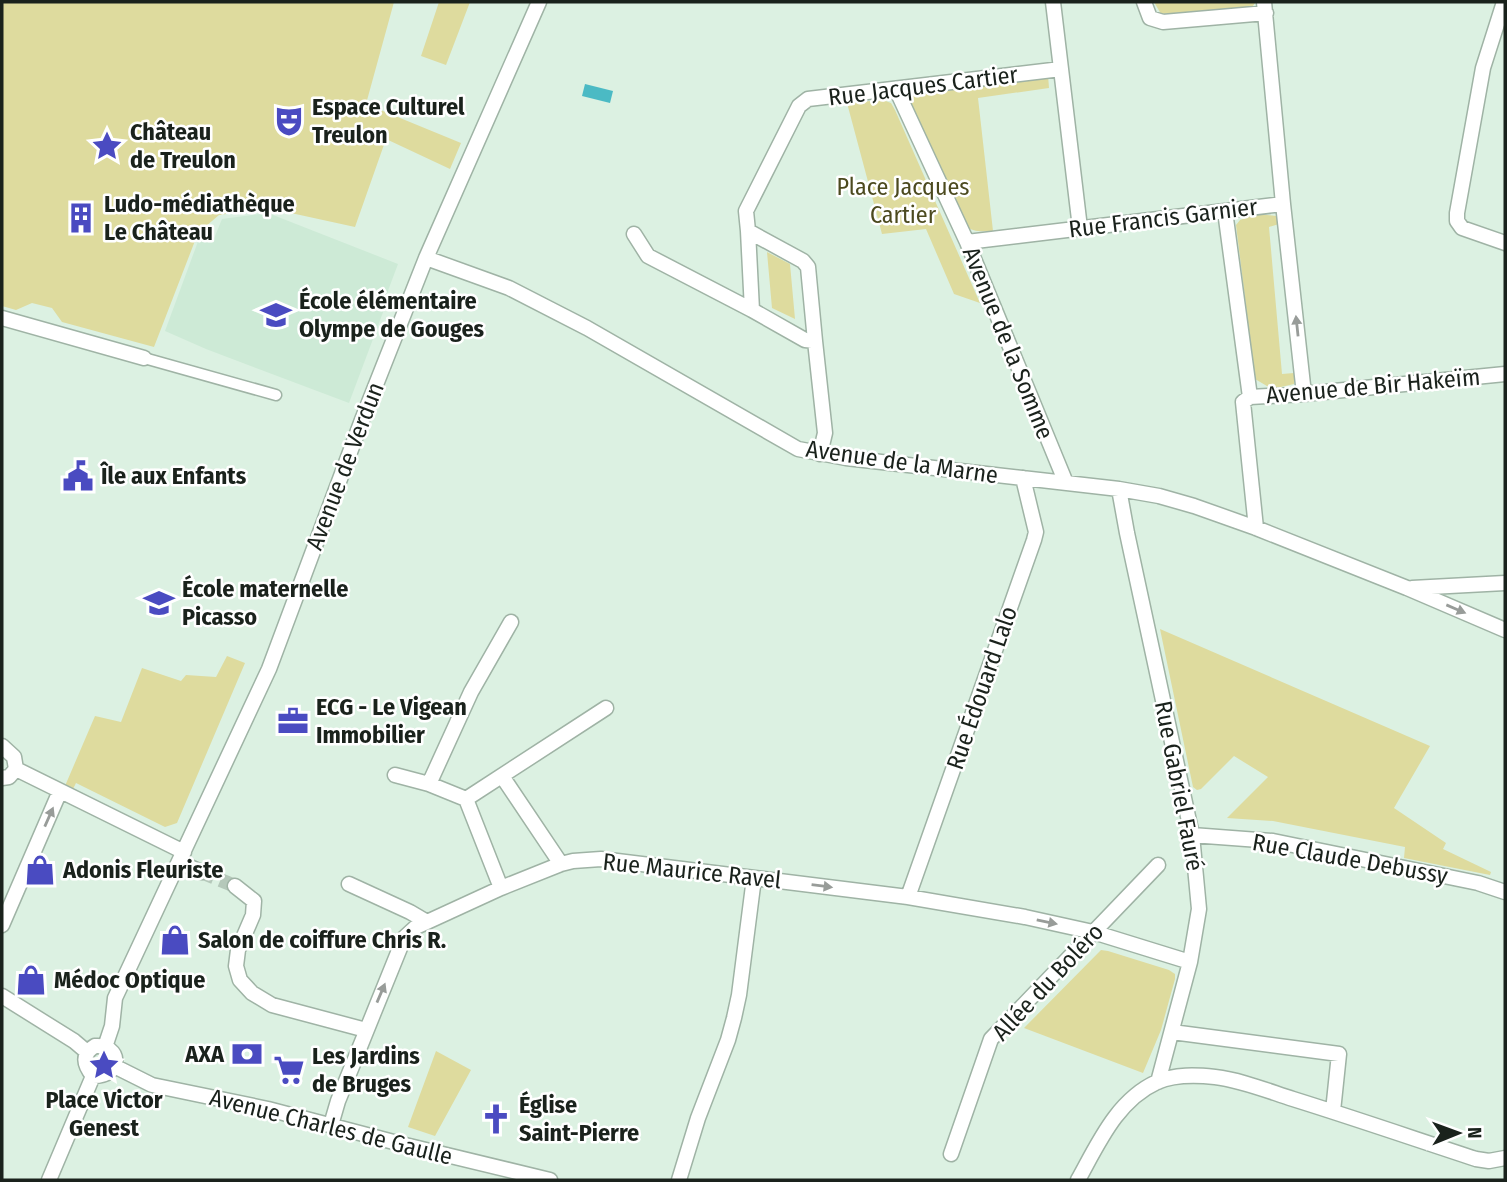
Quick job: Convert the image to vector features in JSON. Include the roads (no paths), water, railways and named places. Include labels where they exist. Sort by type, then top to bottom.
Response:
[{"type":"street","name":"Avenue de Verdun","points":[[105,1047],[112,1026],[115,998],[270,669],[357,432],[426,258],[539,2]]},
{"type":"street","points":[[1053,2],[1080,228]]},
{"type":"street","points":[[1144,2],[1150,18],[1163,22],[1265,7]]},
{"type":"street","points":[[1504,2],[1483,68],[1457,221],[1462,228],[1505,243]]},
{"type":"street","name":"Rue Francis Garnier","points":[[967,242],[1283,204],[1265,7]]},
{"type":"street","name":"Rue Jacques Cartier","points":[[752,310],[746,211],[799,106],[808,99],[1061,69]]},
{"type":"street","name":"Avenue de la Somme","points":[[896,89],[967,242],[1066,483]]},
{"type":"street","points":[[1283,204],[1304,394]]},
{"type":"street","points":[[1225,211],[1250,397]]},
{"type":"street","points":[[748,232],[803,261],[808,267],[825,433],[820,454]]},
{"type":"street","points":[[634,234],[648,256],[805,340],[815,341]]},
{"type":"street","name":"Avenue de la Marne","points":[[426,258],[509,288],[587,328],[798,449],[820,454],[1119,489],[1170,499],[1256,528],[1505,630]]},
{"type":"street","points":[[2,318],[276,395]]},
{"type":"street","name":"Avenue de Bir Hakeïm","points":[[1256,528],[1243,402],[1250,397],[1505,374]]},
{"type":"street","name":"Rue Édouard Lalo","points":[[908,897],[1034,540],[1036,532],[1023,478]]},
{"type":"street","name":"Rue Gabriel Fauré","points":[[1119,489],[1192,835],[1199,909],[1191,962],[1157,1082]]},
{"type":"street","points":[[1407,588],[1505,583]]},
{"type":"street","points":[[429,784],[471,692],[511,622]]},
{"type":"street","points":[[466,799],[606,708]]},
{"type":"street","points":[[2,747],[14,757],[16,769]]},
{"type":"street","points":[[16,769],[181,857],[201,872]]},
{"type":"street","points":[[2,778],[9,777],[16,769]]},
{"type":"street","points":[[395,775],[429,784],[466,799],[501,888]]},
{"type":"street","points":[[502,776],[561,864]]},
{"type":"street","points":[[2,925],[60,791]]},
{"type":"street","name":"Rue Claude Debussy","points":[[1192,835],[1273,841],[1478,883],[1505,892]]},
{"type":"street","name":"Rue Maurice Ravel","points":[[331,1125],[338,1101],[404,938],[416,927],[501,888],[573,860],[601,859],[908,897],[1093,932],[1191,962]]},
{"type":"street","name":"Allée du Boléro","points":[[951,1154],[991,1039],[1158,865]]},
{"type":"street","points":[[679,1180],[734,1018],[754,878]]},
{"type":"street","points":[[349,884],[427,922]]},
{"type":"street","points":[[235,886],[254,901],[253,915],[238,950],[236,966],[240,980],[252,993],[272,1005],[366,1030]]},
{"type":"street","points":[[2,996],[87,1052]]},
{"type":"street","points":[[1172,1032],[1339,1054],[1333,1111]]},
{"type":"street","points":[[95,1046],[105,1047],[114,1056],[114,1066],[109,1074],[93,1076],[85,1066],[87,1052],[95,1046]]},
{"type":"street","name":"Avenue Charles de Gaulle","points":[[114,1066],[152,1085],[268,1109],[550,1180]]},
{"type":"street","points":[[1078,1180],[1104,1133],[1121,1109],[1157,1082],[1191,1075],[1218,1077],[1333,1111],[1476,1159],[1489,1161],[1505,1158]]},
{"type":"street","points":[[49,1180],[93,1076]]},
{"type":"water","points":[[585,84],[613,91],[610,103],[582,96]]},
{"type":"tunnel","points":[[201,872],[235,886]]},
{"type":"place","name":"Espace Culturel Treulon","points":[[289,121]]},
{"type":"place","name":"Château de Treulon","points":[[107,146]]},
{"type":"place","name":"Ludo-médiathèque Le Château","points":[[81,218]]},
{"type":"place","name":"École élémentaire Olympe de Gouges","points":[[276,315]]},
{"type":"place","name":"Île aux Enfants","points":[[78,476]]},
{"type":"place","name":"École maternelle Picasso","points":[[159,603]]},
{"type":"place","name":"ECG - Le Vigean Immobilier","points":[[293,721]]},
{"type":"place","name":"Adonis Fleuriste","points":[[40,870]]},
{"type":"place","name":"Salon de coiffure Chris R.","points":[[175,940]]},
{"type":"place","name":"Médoc Optique","points":[[31,980]]},
{"type":"place","name":"AXA","points":[[247,1054]]},
{"type":"place","name":"Place Victor Genest","points":[[104,1065]]},
{"type":"place","name":"Les Jardins de Bruges","points":[[289,1070]]},
{"type":"place","name":"Église Saint-Pierre","points":[[496,1119]]},
{"type":"park label","name":"Place Jacques Cartier","points":[[903,201]]}]
